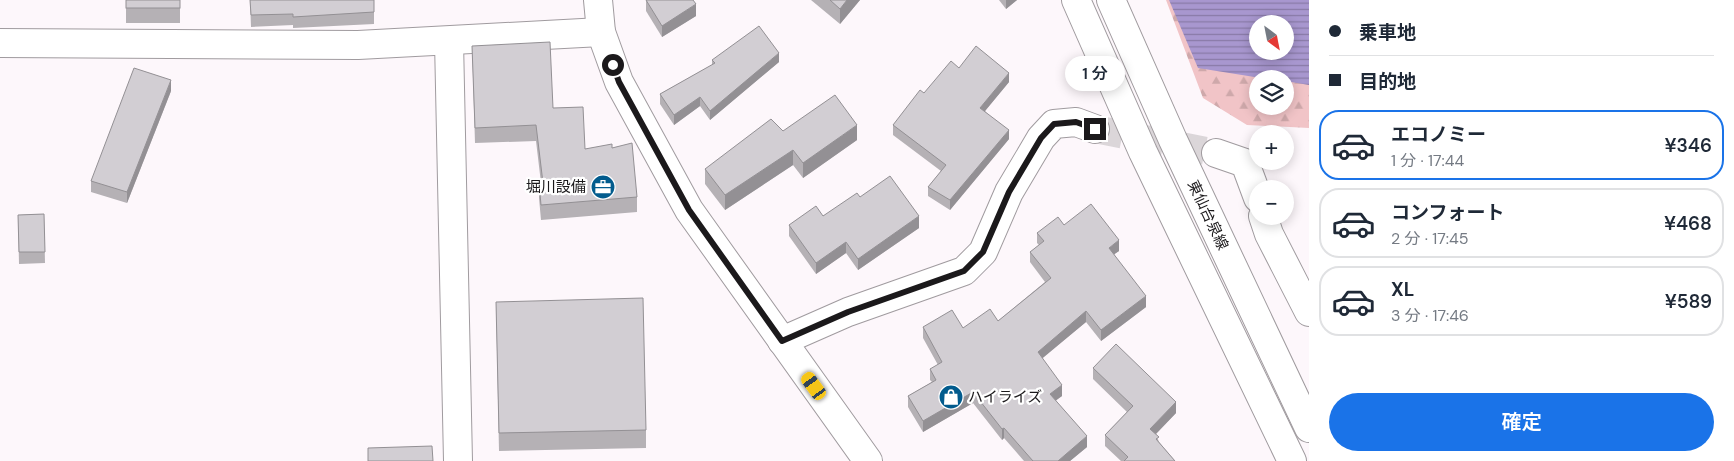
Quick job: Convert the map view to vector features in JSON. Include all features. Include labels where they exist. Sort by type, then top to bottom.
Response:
[{"type":"street","points":[[598,0],[601,32],[619,82],[689,210],[868,461]]},
{"type":"street","points":[[1076,0],[1143,152],[1292,461]]},
{"type":"street","name":"東仙台泉線","points":[[1111,0],[1173,140],[1309,428]]},
{"type":"street","points":[[0,43],[358,45],[601,32]]},
{"type":"street","points":[[449,41],[458,461]]},
{"type":"street","points":[[782,341],[848,312],[964,271],[983,252],[1009,192],[1047,131],[1054,124],[1076,122],[1095,129]]},
{"type":"street","points":[[1216,154],[1245,163],[1251,180]]},
{"type":"street","points":[[1266,225],[1269,234],[1309,312]]},
{"type":"green space","points":[[1166,0],[1309,0],[1309,128],[1294,127],[1294,125],[1247,125],[1203,98]]},
{"type":"shaded area","points":[[1169,0],[1309,0],[1309,85],[1294,82],[1294,70],[1249,70],[1249,76],[1198,68]]},
{"type":"building","points":[[126,0],[180,0],[180,8],[126,8]]},
{"type":"building","points":[[250,0],[374,0],[374,12],[293,17],[293,14],[251,15]]},
{"type":"building","points":[[646,0],[693,0],[696,4],[662,26]]},
{"type":"building","points":[[830,0],[847,0],[840,9]]},
{"type":"building","points":[[759,26],[779,53],[710,111],[700,97],[674,115],[660,94],[715,63],[712,60]]},
{"type":"building","points":[[550,42],[553,108],[583,107],[585,149],[612,144],[612,148],[632,143],[637,197],[541,205],[539,183],[543,183],[536,125],[475,128],[472,46]]},
{"type":"building","points":[[976,46],[1009,73],[980,108],[1009,130],[950,200],[928,187],[946,165],[893,125],[920,90],[924,93],[951,61],[959,68]]},
{"type":"building","points":[[134,68],[171,80],[127,192],[91,181]]},
{"type":"building","points":[[835,95],[857,125],[803,163],[793,150],[725,195],[705,169],[771,119],[783,131]]},
{"type":"building","points":[[890,176],[919,216],[858,259],[846,242],[816,263],[789,225],[816,206],[823,216],[857,193],[860,197]]},
{"type":"building","points":[[1091,204],[1119,240],[1109,248],[1146,296],[1101,330],[1086,311],[1038,352],[1062,385],[1050,394],[1087,436],[1058,461],[1033,461],[1004,428],[1002,429],[973,392],[923,421],[908,396],[936,380],[930,369],[942,362],[923,327],[952,310],[963,328],[990,309],[998,321],[1051,278],[1030,252],[1044,241],[1037,233],[1058,217],[1064,225]]},
{"type":"building","points":[[44,214],[45,252],[19,252],[18,215]]},
{"type":"building","points":[[643,298],[646,430],[499,433],[496,302]]},
{"type":"building","points":[[1116,344],[1176,402],[1150,429],[1159,437],[1156,439],[1175,461],[1124,461],[1128,457],[1105,435],[1133,406],[1093,368]]},
{"type":"building","points":[[432,446],[433,461],[368,461],[368,448]]},
{"type":"tunnel","points":[[1095,129],[1216,153]]},
{"type":"place","name":"堀川設備","points":[[603,187]]},
{"type":"place","name":"ハイライズ","points":[[951,397]]},
{"type":"route","points":[[613,65],[619,82],[689,210],[782,341],[848,312],[964,271],[983,252],[1009,192],[1041,138],[1054,124],[1076,122],[1095,129]]}]
